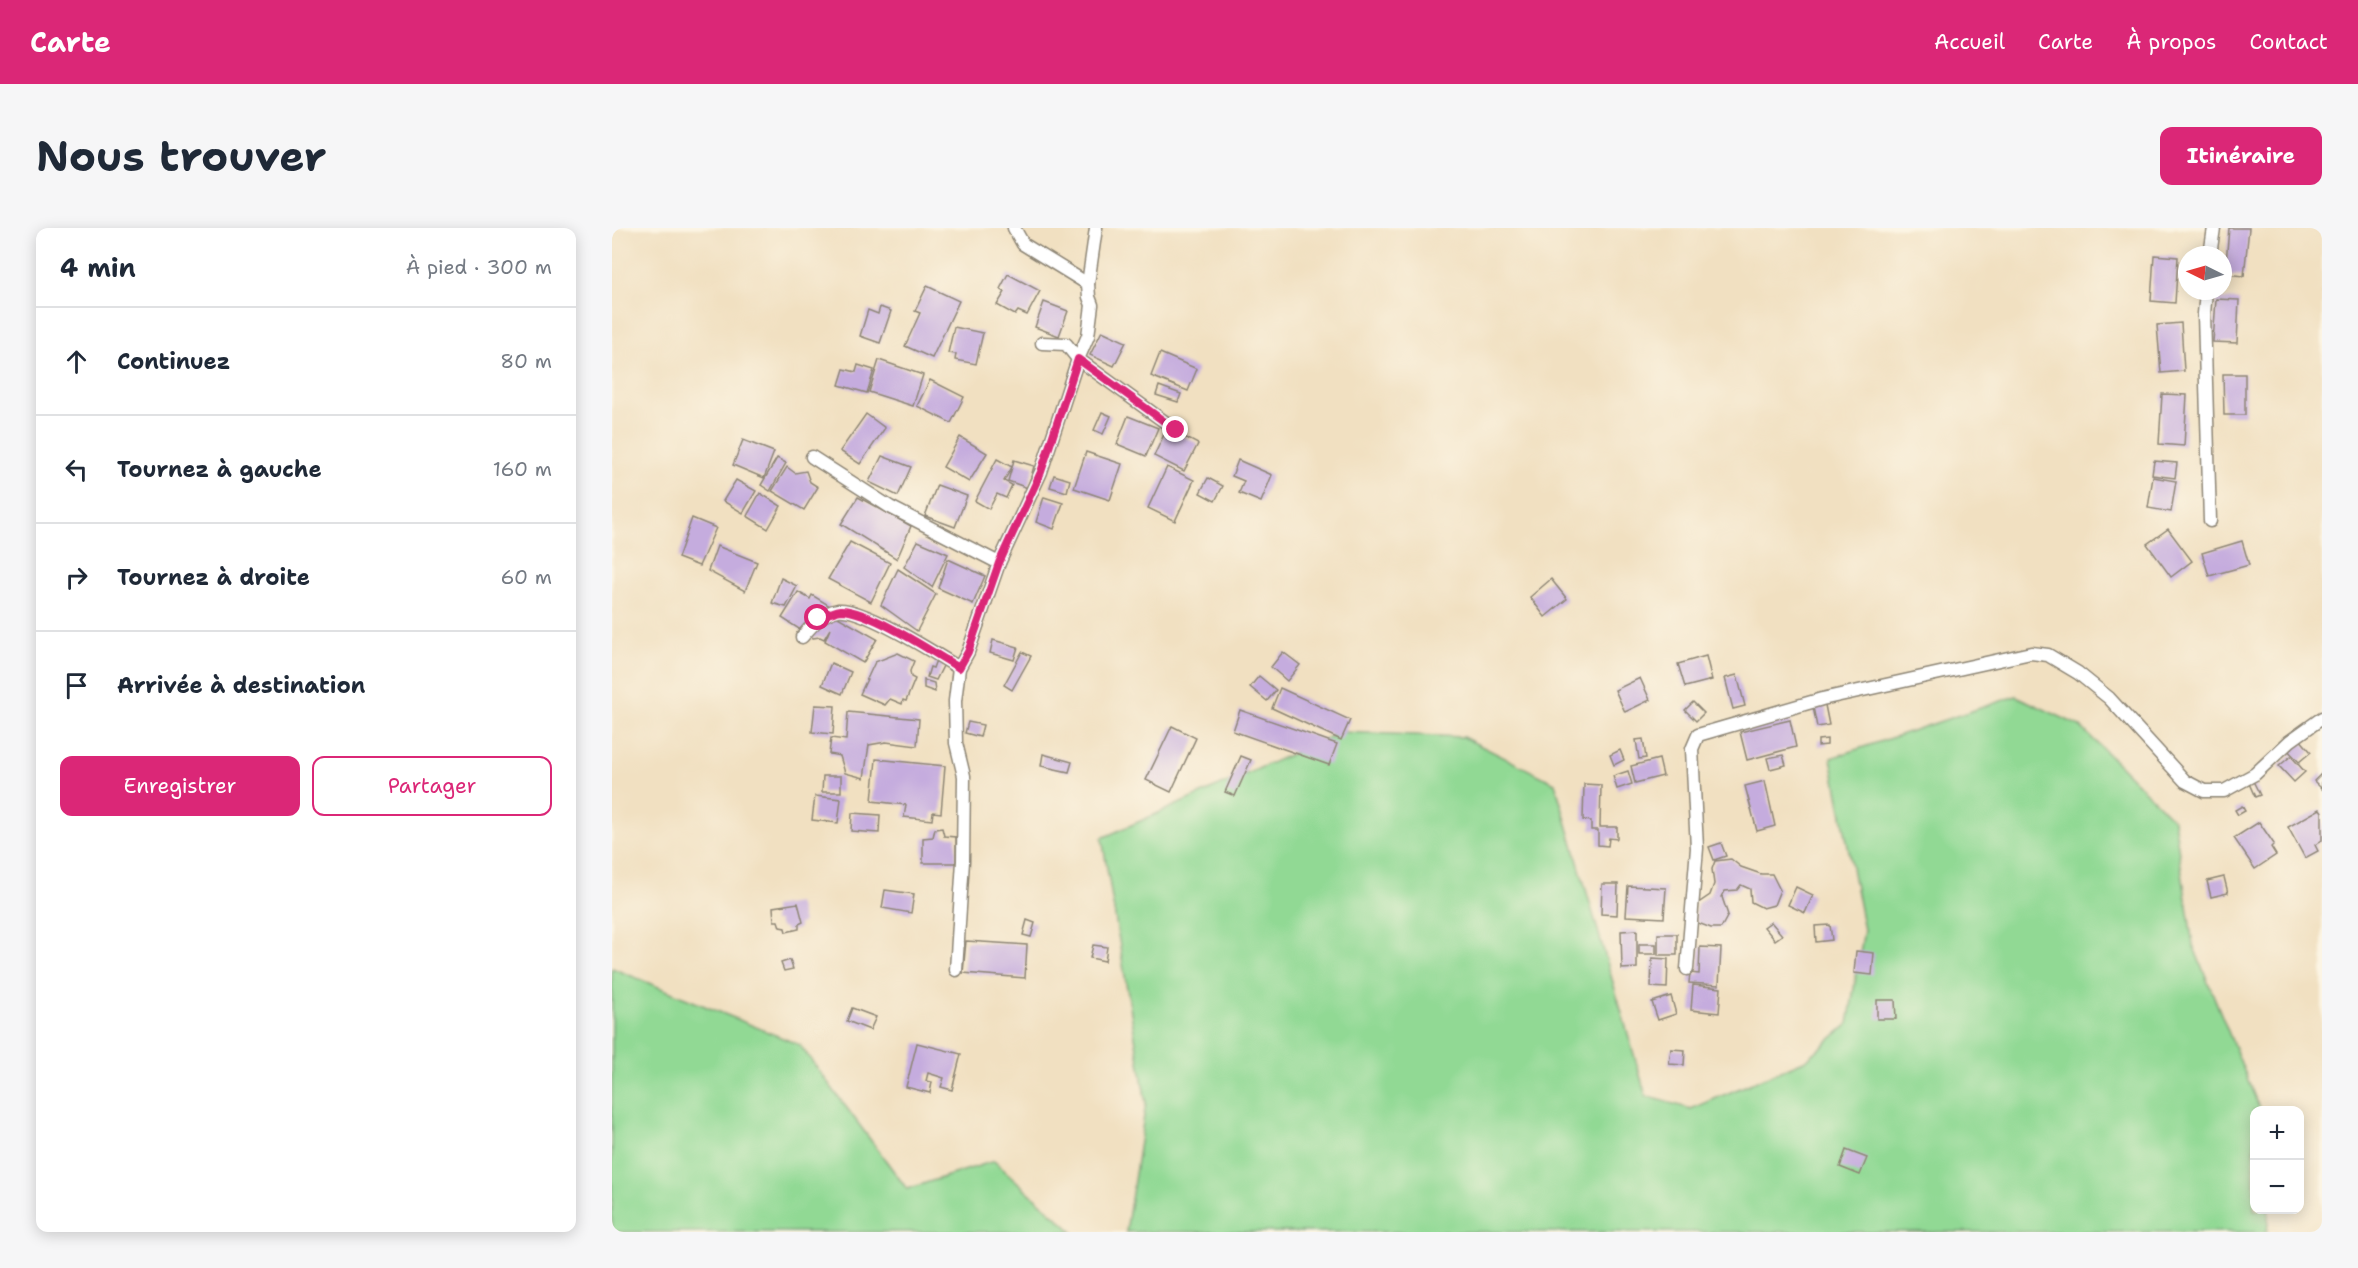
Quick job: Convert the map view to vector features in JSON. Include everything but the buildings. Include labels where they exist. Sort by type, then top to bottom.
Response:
[{"type":"street","points":[[1014,228],[1023,244],[1088,284]]},
{"type":"street","points":[[956,970],[963,861],[964,776],[956,743],[955,701],[959,668],[968,652],[999,563],[1041,472],[1078,359],[1088,336],[1092,305],[1088,284],[1096,228]]},
{"type":"street","points":[[2211,246],[2214,228]]},
{"type":"street","points":[[2205,300],[2210,521]]},
{"type":"street","points":[[1042,343],[1066,344],[1078,359],[1176,430]]},
{"type":"street","points":[[812,457],[891,507],[999,563]]},
{"type":"street","points":[[802,637],[818,618],[839,610],[850,612],[884,624],[959,668]]},
{"type":"street","points":[[1687,969],[1697,848],[1692,749],[1698,735],[1822,699],[2031,653],[2048,655],[2109,698],[2185,781],[2204,791],[2224,791],[2255,774],[2290,741],[2322,718]]},
{"type":"green space","points":[[2016,696],[2080,726],[2174,820],[2193,945],[2258,1106],[2250,1106],[2250,1214],[2269,1214],[2267,1232],[1126,1232],[1146,1103],[1102,838],[1341,732],[1463,737],[1555,783],[1646,1096],[1691,1109],[1806,1060],[1848,1024],[1864,930],[1831,758]]},
{"type":"green space","points":[[612,968],[800,1045],[907,1189],[994,1161],[1073,1232],[612,1232]]},
{"type":"route","points":[[818,618],[839,610],[884,624],[959,668],[968,652],[999,563],[1041,472],[1078,359],[1176,430]]}]
